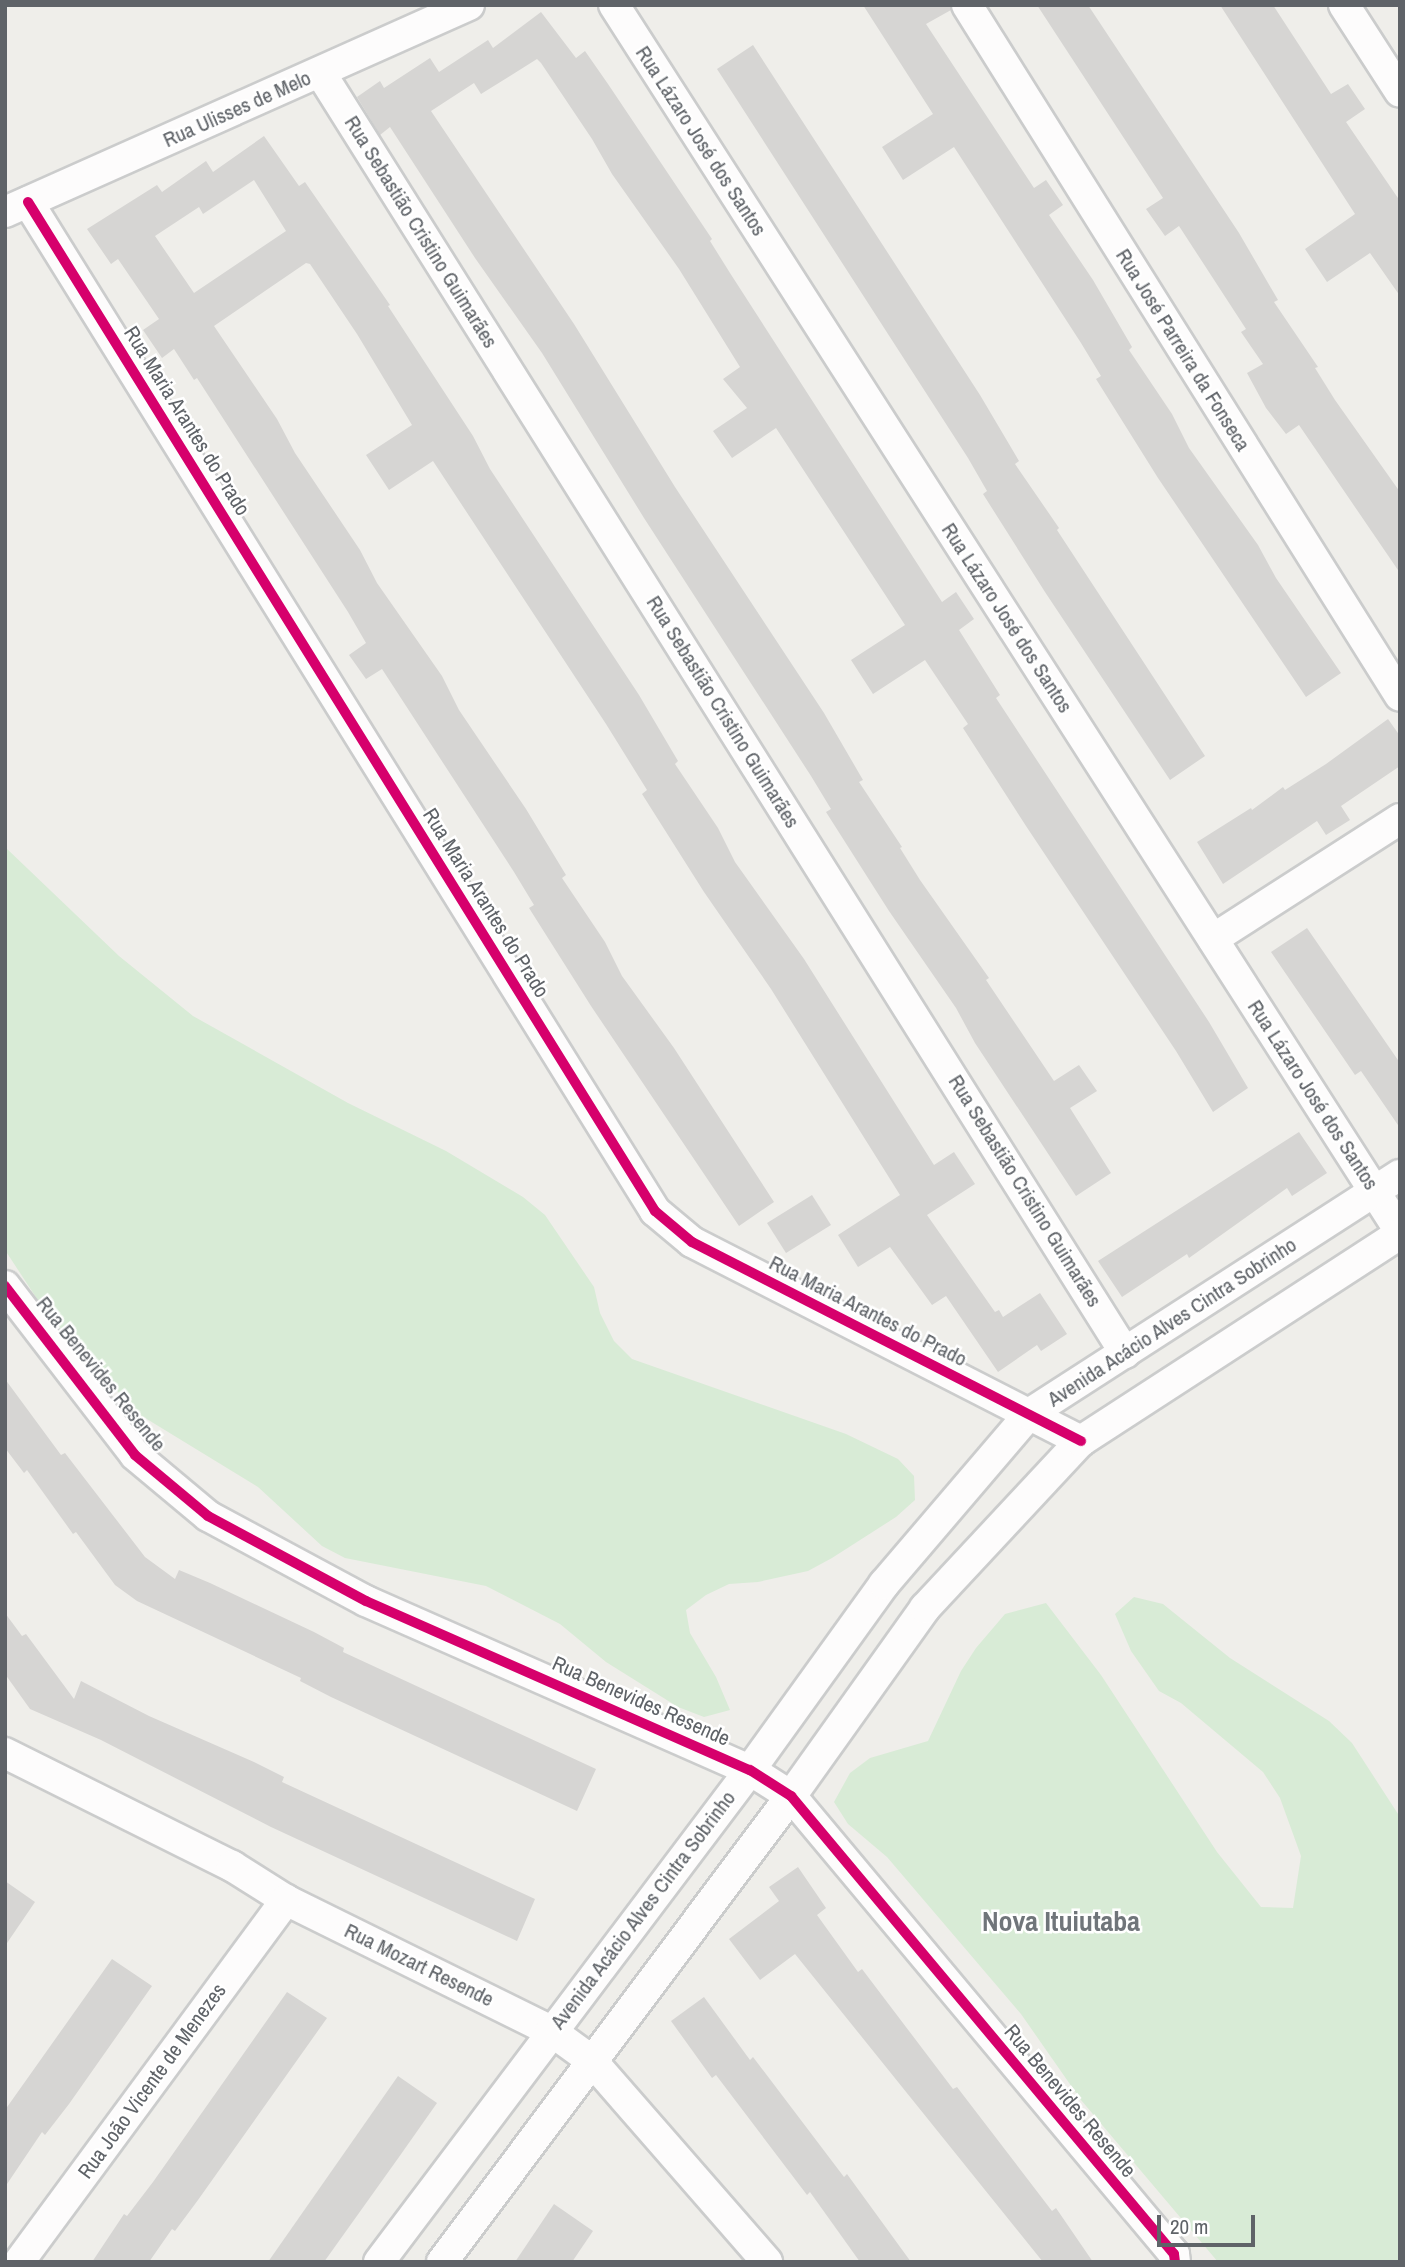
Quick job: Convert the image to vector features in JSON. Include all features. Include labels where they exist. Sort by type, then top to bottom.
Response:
[{"type":"street","name":"Rua Ulisses de Melo","points":[[17,207],[469,5]]},
{"type":"street","name":"Rua Lázaro José dos Santos","points":[[614,5],[1400,1233]]},
{"type":"street","name":"Rua José Parreira da Fonseca","points":[[967,5],[1400,696]]},
{"type":"street","points":[[1344,5],[1400,92]]},
{"type":"street","name":"Rua Sebastião Cristino Guimarães","points":[[320,72],[1125,1353]]},
{"type":"street","name":"Rua Maria Arantes do Prado","points":[[17,207],[655,1211],[692,1242],[1081,1441]]},
{"type":"street","points":[[1213,939],[1400,819]]},
{"type":"street","name":"Avenida Acácio Alves Cintra Sobrinho","points":[[379,2262],[750,1770],[884,1584],[1029,1415],[1400,1175]]},
{"type":"street","points":[[442,2262],[791,1797],[925,1608],[1081,1441],[1400,1233]]},
{"type":"street","name":"Rua Benevides Resende","points":[[5,1286],[135,1455],[208,1516],[366,1601],[750,1770],[791,1797],[1174,2254],[1175,2262]]},
{"type":"street","name":"Rua Mozart Resende","points":[[7,1758],[232,1866],[286,1900],[551,2031],[591,2060],[768,2262]]},
{"type":"street","name":"Rua João Vicente de Menezes","points":[[19,2262],[286,1900]]},
{"type":"green space","points":[[5,847],[119,956],[193,1016],[348,1103],[446,1151],[523,1197],[545,1215],[594,1287],[600,1313],[614,1341],[632,1359],[846,1434],[898,1459],[914,1476],[915,1500],[896,1517],[832,1558],[808,1571],[758,1582],[729,1584],[706,1595],[686,1610],[690,1633],[716,1677],[730,1710],[704,1717],[678,1707],[606,1662],[560,1624],[486,1586],[345,1558],[322,1546],[258,1487],[137,1413],[45,1311],[5,1250]]},
{"type":"green space","points":[[1134,1597],[1163,1604],[1230,1658],[1329,1721],[1352,1743],[1400,1817],[1400,2262],[1218,2262],[1081,2100],[1021,2014],[887,1857],[848,1824],[834,1802],[850,1773],[870,1758],[928,1741],[961,1671],[976,1648],[1005,1614],[1046,1603],[1101,1675],[1217,1852],[1261,1907],[1293,1908],[1301,1856],[1280,1798],[1263,1772],[1181,1703],[1159,1691],[1131,1651],[1115,1614]]},
{"type":"building","points":[[863,5],[950,5],[951,10],[926,24],[1034,188],[1046,180],[1063,205],[1049,215],[1093,280],[1132,347],[1129,350],[1172,414],[1189,448],[1258,545],[1276,578],[1341,673],[1306,697],[1158,478],[1096,379],[1101,376],[1081,343],[954,147],[903,180],[882,147],[933,114]]},
{"type":"building","points":[[1037,5],[1088,5],[1239,233],[1278,300],[1274,302],[1318,367],[1315,368],[1400,492],[1400,573],[1299,425],[1286,434],[1266,408],[1247,373],[1263,364],[1241,332],[1246,329],[1179,226],[1165,236],[1146,209],[1163,198]]},
{"type":"building","points":[[1220,5],[1273,5],[1331,94],[1348,84],[1365,109],[1346,122],[1400,201],[1400,296],[1370,253],[1327,282],[1305,249],[1355,214]]},
{"type":"building","points":[[541,12],[576,58],[585,51],[608,84],[712,239],[710,241],[730,273],[942,602],[956,592],[974,619],[959,630],[1000,695],[996,698],[1209,1022],[1248,1088],[1213,1112],[1176,1051],[963,728],[968,724],[925,660],[873,694],[851,660],[905,625],[776,428],[732,458],[713,431],[747,408],[723,379],[740,367],[679,269],[612,174],[541,63],[537,59],[481,94],[474,83],[431,111],[574,324],[675,487],[824,713],[863,780],[859,782],[902,847],[900,848],[920,880],[989,978],[986,980],[1054,1081],[1079,1065],[1097,1091],[1070,1108],[1111,1173],[1076,1196],[826,812],[831,809],[811,776],[644,518],[542,353],[475,258],[390,127],[380,135],[357,97],[380,81],[384,88],[430,58],[439,72],[488,40],[493,48]]},
{"type":"building","points":[[753,45],[980,395],[1019,461],[1015,464],[1205,756],[1170,780],[1045,592],[983,494],[987,491],[968,458],[717,69]]},
{"type":"building","points":[[264,136],[299,186],[305,182],[390,305],[388,306],[473,436],[490,469],[639,695],[678,761],[675,764],[718,828],[735,862],[804,959],[934,1165],[954,1152],[975,1184],[927,1215],[995,1312],[999,1310],[1003,1317],[1040,1293],[1067,1334],[1041,1351],[1037,1345],[998,1372],[946,1296],[932,1305],[890,1247],[858,1267],[838,1235],[900,1195],[771,989],[704,892],[642,794],[647,790],[606,724],[433,461],[389,490],[366,455],[412,425],[357,334],[310,264],[306,263],[214,326],[277,419],[295,453],[360,550],[377,583],[442,676],[459,710],[526,809],[566,875],[562,878],[605,942],[622,976],[674,1048],[774,1202],[739,1226],[591,1006],[529,908],[534,905],[514,872],[382,669],[366,679],[349,655],[366,643],[348,612],[197,378],[194,380],[174,349],[162,358],[143,330],[159,319],[118,259],[111,264],[87,229],[157,185],[162,192],[206,161],[213,172]],"holes":[[[254,180],[286,231],[194,293],[155,236],[199,207],[203,214]]]},
{"type":"building","points":[[1388,719],[1400,736],[1400,766],[1341,806],[1350,820],[1326,835],[1317,821],[1223,884],[1197,842],[1251,808],[1252,810],[1283,787],[1285,790],[1326,764]]},
{"type":"building","points":[[1307,928],[1400,1063],[1400,1128],[1361,1071],[1355,1075],[1271,952]]},
{"type":"building","points":[[1299,1132],[1327,1173],[1292,1196],[1287,1188],[1189,1258],[1187,1254],[1122,1297],[1098,1261]]},
{"type":"building","points":[[812,1195],[831,1225],[786,1253],[767,1223]]},
{"type":"building","points":[[5,1379],[61,1455],[65,1453],[145,1557],[175,1579],[179,1570],[210,1583],[314,1632],[344,1648],[343,1652],[596,1769],[577,1811],[331,1697],[300,1681],[301,1678],[137,1601],[115,1585],[76,1532],[73,1534],[27,1470],[24,1473],[5,1448]]},
{"type":"building","points":[[5,1613],[22,1636],[26,1634],[74,1699],[81,1681],[149,1716],[284,1777],[282,1782],[535,1899],[517,1941],[271,1827],[101,1740],[30,1709],[5,1674]]},
{"type":"building","points":[[798,1867],[826,1908],[817,1915],[858,1972],[862,1969],[953,2089],[957,2087],[1052,2211],[1056,2208],[1093,2262],[1043,2262],[795,1954],[760,1980],[729,1939],[779,1901],[769,1887]]},
{"type":"building","points":[[5,1881],[35,1902],[5,1946]]},
{"type":"building","points":[[112,1959],[152,1986],[69,2104],[45,2135],[42,2132],[5,2187],[5,2110]]},
{"type":"building","points":[[287,1992],[327,2018],[198,2200],[175,2231],[172,2229],[149,2262],[92,2262],[124,2214],[127,2216],[153,2182]]},
{"type":"building","points":[[704,1997],[750,2060],[753,2057],[844,2177],[847,2174],[911,2262],[860,2262],[810,2192],[807,2195],[716,2075],[712,2078],[671,2021]]},
{"type":"building","points":[[398,2076],[437,2103],[324,2262],[268,2262]]},
{"type":"building","points":[[554,2204],[593,2231],[572,2262],[515,2262]]},
{"type":"cycle path","points":[[28,202],[655,1211],[692,1242],[1081,1441]]},
{"type":"cycle path","points":[[5,1286],[135,1455],[208,1516],[366,1601],[750,1770],[791,1796],[1174,2254],[1175,2262]]},
{"type":"district","name":"Nova Ituiutaba","points":[[1061,1921]]}]
